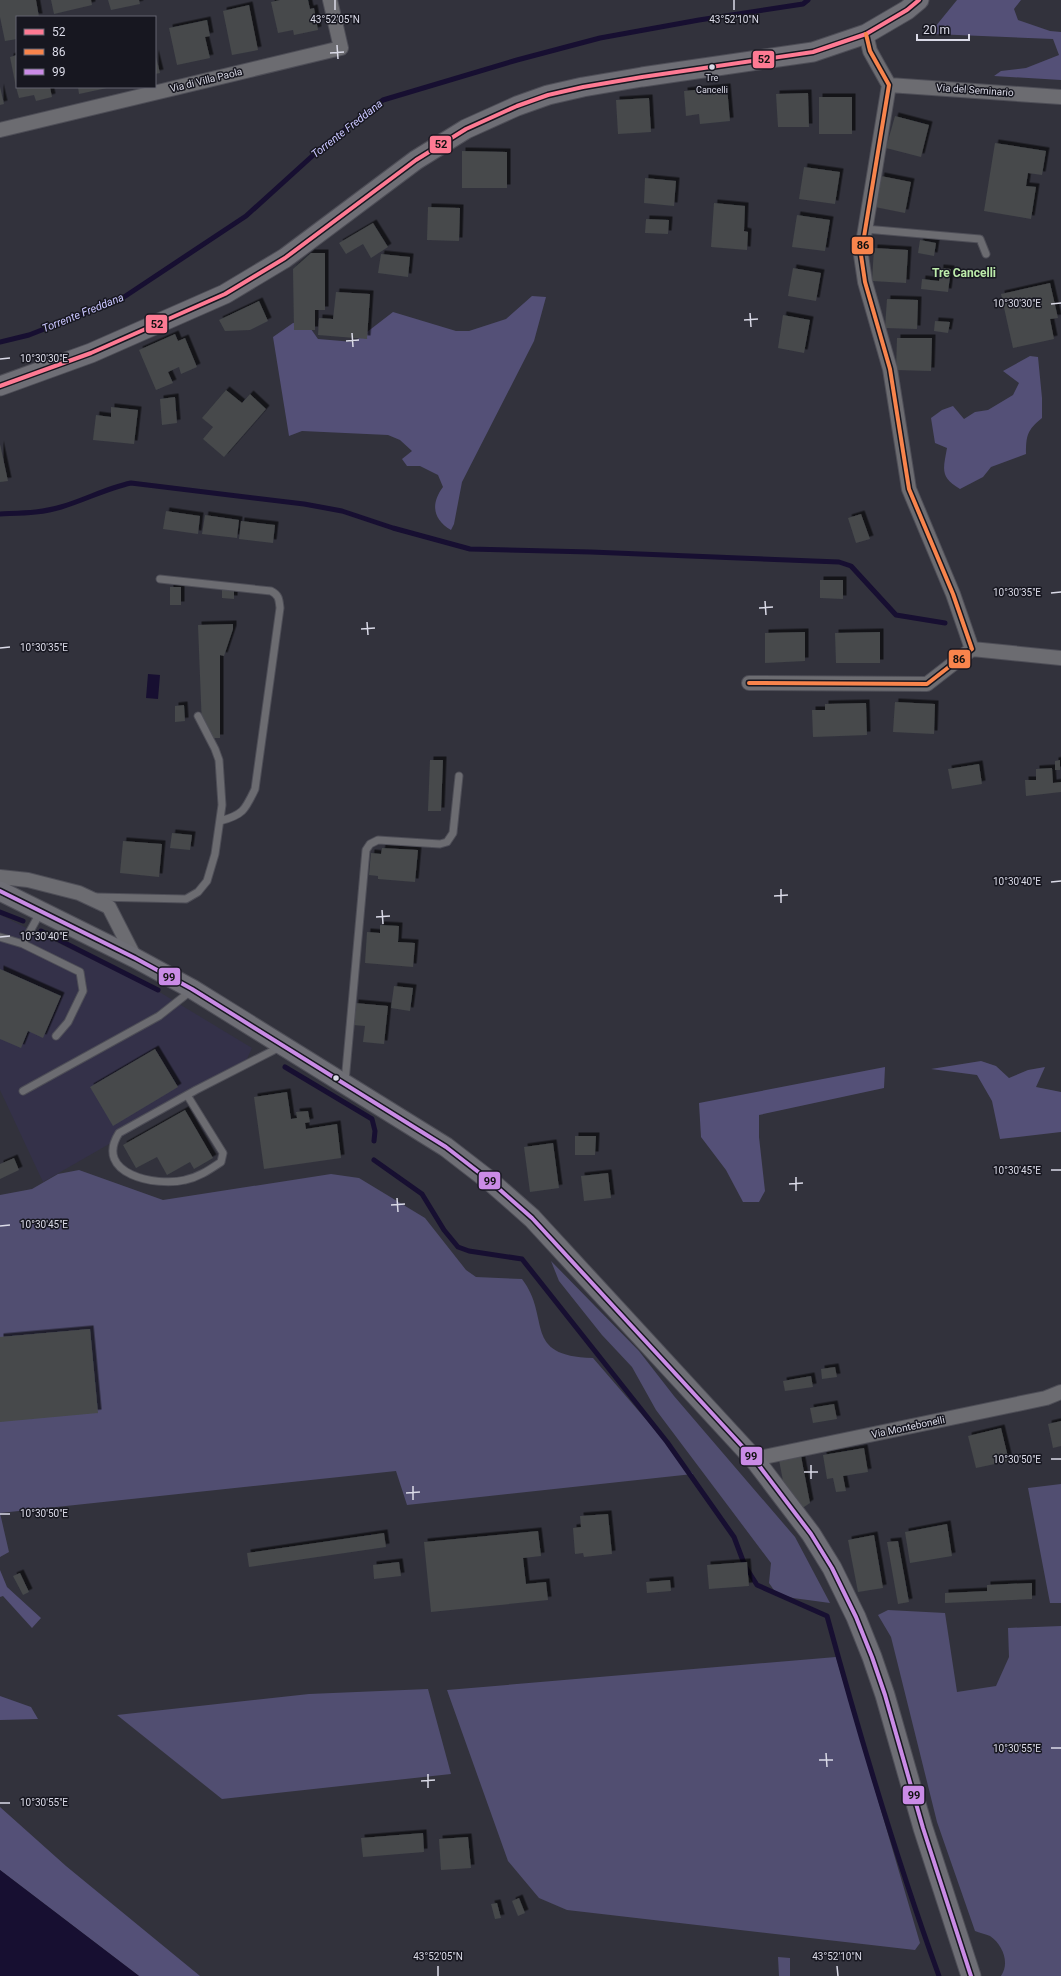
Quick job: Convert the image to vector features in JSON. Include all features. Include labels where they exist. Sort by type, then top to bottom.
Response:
[{"type":"main road","points":[[0,386],[91,354],[225,294],[285,258],[416,160],[466,129],[518,106],[548,95],[583,87],[813,52],[866,34],[900,14],[919,0]]},
{"type":"main road","points":[[0,891],[136,958],[192,989],[446,1147],[512,1199],[532,1218],[638,1331],[754,1459],[811,1534],[832,1568],[856,1617],[872,1656],[885,1695],[923,1828],[971,1976]]},
{"type":"street","name":"Via di Villa Paola","points":[[0,130],[341,48],[330,0]]},
{"type":"street","points":[[866,34],[870,51],[889,85],[861,255],[865,282],[890,369],[909,489],[953,594],[972,649]]},
{"type":"street","name":"Via del Seminario","points":[[889,85],[1061,97]]},
{"type":"street","points":[[749,683],[927,684],[972,649],[1061,658]]},
{"type":"street","points":[[0,877],[28,880],[79,892],[109,907],[136,958]]},
{"type":"street","name":"Via Montebonelli","points":[[754,1459],[1046,1398],[1061,1392]]},
{"type":"lane","points":[[865,230],[980,239],[986,254]]},
{"type":"lane","points":[[160,579],[271,591],[276,593],[279,598],[280,608],[255,789],[246,806],[236,817],[220,821]]},
{"type":"lane","points":[[87,896],[186,899],[198,892],[207,881],[215,854],[222,805],[218,760],[215,749],[198,716]]},
{"type":"lane","points":[[345,1084],[366,850],[370,844],[378,840],[440,844],[447,842],[453,833],[459,776]]},
{"type":"lane","points":[[23,944],[41,911]]},
{"type":"lane","points":[[0,937],[23,944],[80,972],[83,991],[68,1022],[56,1036]]},
{"type":"lane","points":[[23,1091],[159,1016],[192,989]]},
{"type":"lane","points":[[187,1095],[223,1153],[221,1162],[204,1174],[184,1180],[160,1181],[125,1173],[117,1164],[112,1155],[113,1143],[119,1133],[187,1095],[282,1046]]},
{"type":"shaded area","points":[[957,0],[1021,0],[1014,9],[1018,20],[1050,31],[1061,32],[1061,80],[994,76],[1001,71],[1026,68],[1059,55],[1053,39],[934,34],[935,27]]},
{"type":"shaded area","points":[[532,296],[546,297],[534,341],[462,482],[454,524],[451,530],[440,521],[435,510],[439,493],[443,487],[438,475],[420,466],[407,466],[402,459],[412,451],[400,440],[388,435],[302,431],[289,436],[273,337],[293,323],[306,322],[318,339],[354,342],[393,312],[456,331],[469,331],[506,319]]},
{"type":"shaded area","points":[[1030,356],[1038,357],[1042,398],[1042,418],[1033,426],[1028,434],[1026,454],[991,467],[983,477],[960,489],[946,477],[944,467],[947,448],[935,443],[931,418],[942,410],[953,406],[964,419],[975,412],[988,410],[1013,395],[1019,383],[1003,371]]},
{"type":"shaded area","points":[[148,674],[160,675],[158,699],[146,698]]},
{"type":"shaded area","points":[[0,915],[161,993],[252,1048],[243,1067],[43,1182],[0,1090]]},
{"type":"shaded area","points":[[981,1061],[996,1066],[1009,1078],[1028,1070],[1045,1067],[1036,1087],[1061,1092],[1061,1132],[1000,1139],[992,1101],[977,1075],[931,1069]]},
{"type":"shaded area","points":[[885,1067],[884,1088],[759,1115],[759,1137],[765,1191],[759,1202],[743,1202],[726,1170],[701,1137],[699,1103]]},
{"type":"shaded area","points":[[79,1170],[163,1200],[331,1174],[359,1178],[425,1218],[466,1270],[476,1277],[522,1279],[531,1294],[542,1332],[547,1342],[556,1350],[571,1356],[593,1358],[693,1474],[407,1505],[396,1471],[0,1513],[0,1195],[32,1189],[58,1174]]},
{"type":"shaded area","points":[[551,1261],[639,1351],[674,1396],[795,1537],[830,1603],[793,1598],[776,1593],[769,1583],[771,1563],[656,1410],[632,1367],[602,1335],[559,1281]]},
{"type":"shaded area","points":[[1061,1484],[1061,1603],[1050,1603],[1028,1488]]},
{"type":"shaded area","points":[[0,1513],[9,1552],[0,1557]]},
{"type":"shaded area","points":[[0,1570],[7,1587],[41,1618],[32,1628],[3,1596],[0,1597]]},
{"type":"shaded area","points":[[888,1610],[945,1613],[957,1692],[996,1686],[1009,1657],[1008,1628],[1061,1626],[1061,1976],[1001,1976],[1005,1966],[1002,1949],[990,1936],[975,1931],[937,1822],[891,1637],[878,1615]]},
{"type":"shaded area","points":[[836,1657],[920,1943],[915,1950],[567,1910],[539,1898],[508,1861],[447,1690]]},
{"type":"shaded area","points":[[428,1689],[451,1774],[222,1799],[117,1715],[309,1694]]},
{"type":"shaded area","points":[[0,1696],[31,1707],[38,1719],[0,1720]]},
{"type":"shaded area","points":[[0,1807],[66,1866],[200,1976],[139,1976],[0,1870]]},
{"type":"shaded area","points":[[0,1870],[139,1976],[0,1976]]},
{"type":"shaded area","points":[[778,1957],[790,1958],[790,1976],[779,1976]]},
{"type":"building","points":[[0,0],[36,0],[39,16],[16,16],[16,39],[5,41],[0,17]]},
{"type":"building","points":[[51,0],[91,0],[92,5],[54,14]]},
{"type":"building","points":[[108,0],[139,0],[140,4],[111,10]]},
{"type":"building","points":[[280,0],[308,0],[310,9],[314,8],[318,30],[294,35],[293,30],[278,33],[271,2]]},
{"type":"building","points":[[249,5],[258,50],[232,55],[223,11]]},
{"type":"building","points":[[207,20],[210,36],[205,37],[210,58],[177,65],[169,28]]},
{"type":"building","points":[[16,55],[16,87],[10,57]]},
{"type":"building","points":[[156,57],[160,73],[156,74]]},
{"type":"building","points":[[0,87],[4,104],[0,105]]},
{"type":"building","points":[[727,87],[730,121],[700,124],[699,114],[686,116],[684,91]]},
{"type":"building","points":[[16,88],[50,88],[52,97],[36,101],[34,95],[19,98]]},
{"type":"building","points":[[78,88],[107,88],[79,94]]},
{"type":"building","points":[[808,93],[809,127],[778,127],[776,94]]},
{"type":"building","points":[[819,97],[852,97],[852,134],[819,134]]},
{"type":"building","points":[[649,98],[651,132],[618,134],[616,100]]},
{"type":"building","points":[[895,116],[929,125],[921,157],[886,148]]},
{"type":"building","points":[[995,143],[1046,151],[1042,175],[1028,173],[1026,186],[1036,187],[1031,219],[984,211]]},
{"type":"building","points":[[462,151],[507,152],[507,188],[462,188]]},
{"type":"building","points":[[804,167],[840,172],[835,204],[799,199]]},
{"type":"building","points":[[881,176],[911,182],[905,213],[875,207]]},
{"type":"building","points":[[645,178],[676,181],[674,206],[644,203]]},
{"type":"building","points":[[714,203],[745,206],[744,231],[748,232],[747,250],[711,247]]},
{"type":"building","points":[[428,207],[460,208],[459,241],[427,240]]},
{"type":"building","points":[[797,215],[830,220],[825,251],[792,247]]},
{"type":"building","points":[[646,219],[669,220],[668,234],[645,233]]},
{"type":"building","points":[[373,223],[388,247],[371,258],[363,244],[346,254],[339,243]]},
{"type":"building","points":[[920,240],[936,243],[934,256],[918,253]]},
{"type":"building","points":[[874,248],[908,250],[906,283],[872,281]]},
{"type":"building","points":[[311,253],[325,253],[325,310],[315,310],[315,330],[294,330],[293,269]]},
{"type":"building","points":[[381,254],[410,257],[408,277],[378,273]]},
{"type":"building","points":[[793,268],[821,273],[816,301],[788,296]]},
{"type":"building","points":[[940,268],[951,269],[948,292],[921,289],[922,279],[939,281]]},
{"type":"building","points":[[1050,283],[1058,318],[1050,319],[1054,339],[1013,348],[1001,294]]},
{"type":"building","points":[[336,292],[370,294],[367,339],[318,335],[319,318],[333,319]]},
{"type":"building","points":[[887,299],[918,300],[917,329],[885,328]]},
{"type":"building","points":[[259,301],[268,321],[250,330],[225,331],[219,320]]},
{"type":"building","points":[[783,315],[810,320],[804,353],[778,348]]},
{"type":"building","points":[[935,321],[950,322],[948,333],[934,331]]},
{"type":"building","points":[[175,334],[178,341],[185,338],[197,367],[181,374],[179,367],[168,372],[173,383],[156,390],[139,350]]},
{"type":"building","points":[[897,338],[932,338],[931,371],[896,370]]},
{"type":"building","points":[[226,390],[242,403],[250,394],[266,409],[224,457],[203,439],[213,427],[202,418]]},
{"type":"building","points":[[175,397],[177,423],[162,425],[160,399]]},
{"type":"building","points":[[111,407],[138,410],[134,444],[93,440],[96,415],[111,417]]},
{"type":"building","points":[[0,444],[8,481],[0,482]]},
{"type":"building","points":[[166,511],[200,516],[198,534],[163,529]]},
{"type":"building","points":[[861,514],[870,539],[856,543],[848,518]]},
{"type":"building","points":[[205,515],[239,520],[237,538],[202,534]]},
{"type":"building","points":[[241,521],[275,525],[273,543],[239,539]]},
{"type":"building","points":[[820,580],[843,580],[843,599],[820,598]]},
{"type":"building","points":[[170,587],[181,587],[181,605],[170,605]]},
{"type":"building","points":[[222,588],[234,589],[234,599],[222,598]]},
{"type":"building","points":[[233,624],[233,629],[224,656],[220,655],[220,738],[206,738],[202,727],[198,625]]},
{"type":"building","points":[[805,632],[805,661],[765,663],[765,633]]},
{"type":"building","points":[[880,632],[880,663],[836,663],[835,633]]},
{"type":"building","points":[[895,702],[935,704],[934,734],[893,732]]},
{"type":"building","points":[[866,703],[867,735],[813,737],[812,710],[825,710],[825,704]]},
{"type":"building","points":[[184,705],[185,721],[175,722],[175,706]]},
{"type":"building","points":[[430,760],[443,760],[441,811],[428,811]]},
{"type":"building","points":[[1060,760],[1060,770],[1055,770],[1055,761]]},
{"type":"building","points":[[979,764],[982,784],[952,789],[948,769]]},
{"type":"building","points":[[1052,768],[1053,783],[1061,782],[1061,792],[1026,796],[1025,780],[1036,780],[1036,769]]},
{"type":"building","points":[[172,833],[192,835],[190,850],[170,848]]},
{"type":"building","points":[[123,841],[162,844],[159,877],[120,873]]},
{"type":"building","points":[[382,848],[418,850],[415,882],[378,879],[378,876],[369,875],[371,853],[381,854]]},
{"type":"building","points":[[380,925],[399,926],[398,942],[415,943],[413,967],[365,963],[367,932],[380,933]]},
{"type":"building","points":[[0,969],[61,996],[43,1038],[28,1031],[21,1048],[0,1039]]},
{"type":"building","points":[[394,986],[413,988],[410,1011],[391,1008]]},
{"type":"building","points":[[355,1003],[388,1006],[384,1044],[363,1042],[365,1026],[353,1025]]},
{"type":"building","points":[[155,1049],[178,1087],[113,1126],[90,1087]]},
{"type":"building","points":[[287,1092],[291,1119],[297,1118],[296,1112],[308,1111],[310,1122],[305,1123],[306,1129],[337,1124],[341,1158],[264,1169],[254,1097]]},
{"type":"building","points":[[185,1110],[213,1158],[194,1169],[190,1162],[167,1175],[157,1157],[136,1168],[123,1145]]},
{"type":"building","points":[[575,1136],[596,1136],[595,1155],[575,1155]]},
{"type":"building","points":[[553,1143],[559,1188],[530,1192],[524,1147]]},
{"type":"building","points":[[14,1158],[19,1170],[0,1179],[0,1164]]},
{"type":"building","points":[[608,1173],[611,1198],[584,1201],[581,1176]]},
{"type":"building","points":[[90,1329],[98,1413],[0,1422],[0,1337]]},
{"type":"building","points":[[835,1367],[837,1377],[822,1379],[821,1369]]},
{"type":"building","points":[[811,1376],[813,1387],[785,1391],[783,1381]]},
{"type":"building","points":[[834,1404],[837,1419],[813,1423],[810,1408]]},
{"type":"building","points":[[1061,1421],[1061,1446],[1053,1448],[1048,1424]]},
{"type":"building","points":[[1001,1428],[1009,1461],[976,1468],[968,1436]]},
{"type":"building","points":[[864,1448],[868,1472],[843,1476],[846,1491],[836,1492],[833,1478],[827,1479],[823,1455]]},
{"type":"building","points":[[801,1456],[810,1503],[801,1509],[783,1481],[779,1460]]},
{"type":"building","points":[[608,1514],[612,1554],[584,1557],[583,1553],[575,1554],[573,1528],[581,1527],[580,1516]]},
{"type":"building","points":[[947,1524],[952,1556],[910,1563],[905,1532]]},
{"type":"building","points":[[538,1531],[541,1556],[523,1558],[526,1584],[546,1582],[548,1600],[431,1612],[424,1542]]},
{"type":"building","points":[[384,1533],[386,1547],[249,1567],[247,1553]]},
{"type":"building","points":[[874,1535],[883,1588],[858,1592],[848,1540]]},
{"type":"building","points":[[898,1541],[909,1602],[898,1604],[887,1542]]},
{"type":"building","points":[[399,1562],[401,1576],[374,1579],[373,1565]]},
{"type":"building","points":[[747,1562],[749,1586],[709,1589],[707,1565]]},
{"type":"building","points":[[20,1573],[29,1592],[23,1595],[13,1576]]},
{"type":"building","points":[[670,1580],[671,1591],[647,1593],[646,1582]]},
{"type":"building","points":[[1032,1583],[1032,1599],[945,1603],[945,1593],[987,1591],[987,1585]]},
{"type":"building","points":[[423,1833],[424,1852],[363,1857],[361,1838]]},
{"type":"building","points":[[468,1837],[471,1868],[441,1870],[439,1839]]},
{"type":"building","points":[[519,1898],[525,1913],[518,1916],[512,1901]]},
{"type":"building","points":[[497,1903],[501,1918],[495,1919],[491,1904]]},
{"type":"waterway","name":"Torrente Freddana","points":[[0,342],[29,335],[121,299],[246,216],[320,149],[383,100],[517,60],[600,38],[699,20],[803,4],[808,0]]},
{"type":"waterway","points":[[0,514],[54,509],[131,483],[304,504],[342,511],[393,528],[470,549],[591,552],[839,562],[851,566],[896,615],[945,623]]},
{"type":"waterway","points":[[0,912],[23,921]]},
{"type":"waterway","points":[[41,931],[158,990]]},
{"type":"waterway","points":[[285,1067],[372,1119],[375,1131],[374,1141]]},
{"type":"waterway","points":[[374,1160],[422,1194],[444,1230],[458,1247],[469,1251],[522,1259],[667,1442],[734,1537],[745,1566],[757,1585],[827,1616],[879,1797],[939,1976]]},
{"type":"transit line","name":"52","points":[[0,386],[91,353],[225,294],[285,258],[416,160],[466,129],[517,106],[548,95],[583,87],[813,52],[866,34],[907,10],[919,0]]},
{"type":"transit line","name":"86","points":[[749,683],[927,684],[972,649],[953,594],[909,489],[890,369],[865,282],[861,255],[889,85],[870,51],[866,34]]},
{"type":"transit line","name":"99","points":[[0,891],[135,958],[192,989],[446,1147],[490,1181],[532,1218],[754,1459],[811,1534],[832,1568],[856,1617],[885,1695],[923,1828],[971,1976]]},
{"type":"place","name":"Tre Cancelli","points":[[712,67]]},
{"type":"district","name":"Tre Cancelli","points":[[964,273]]}]
